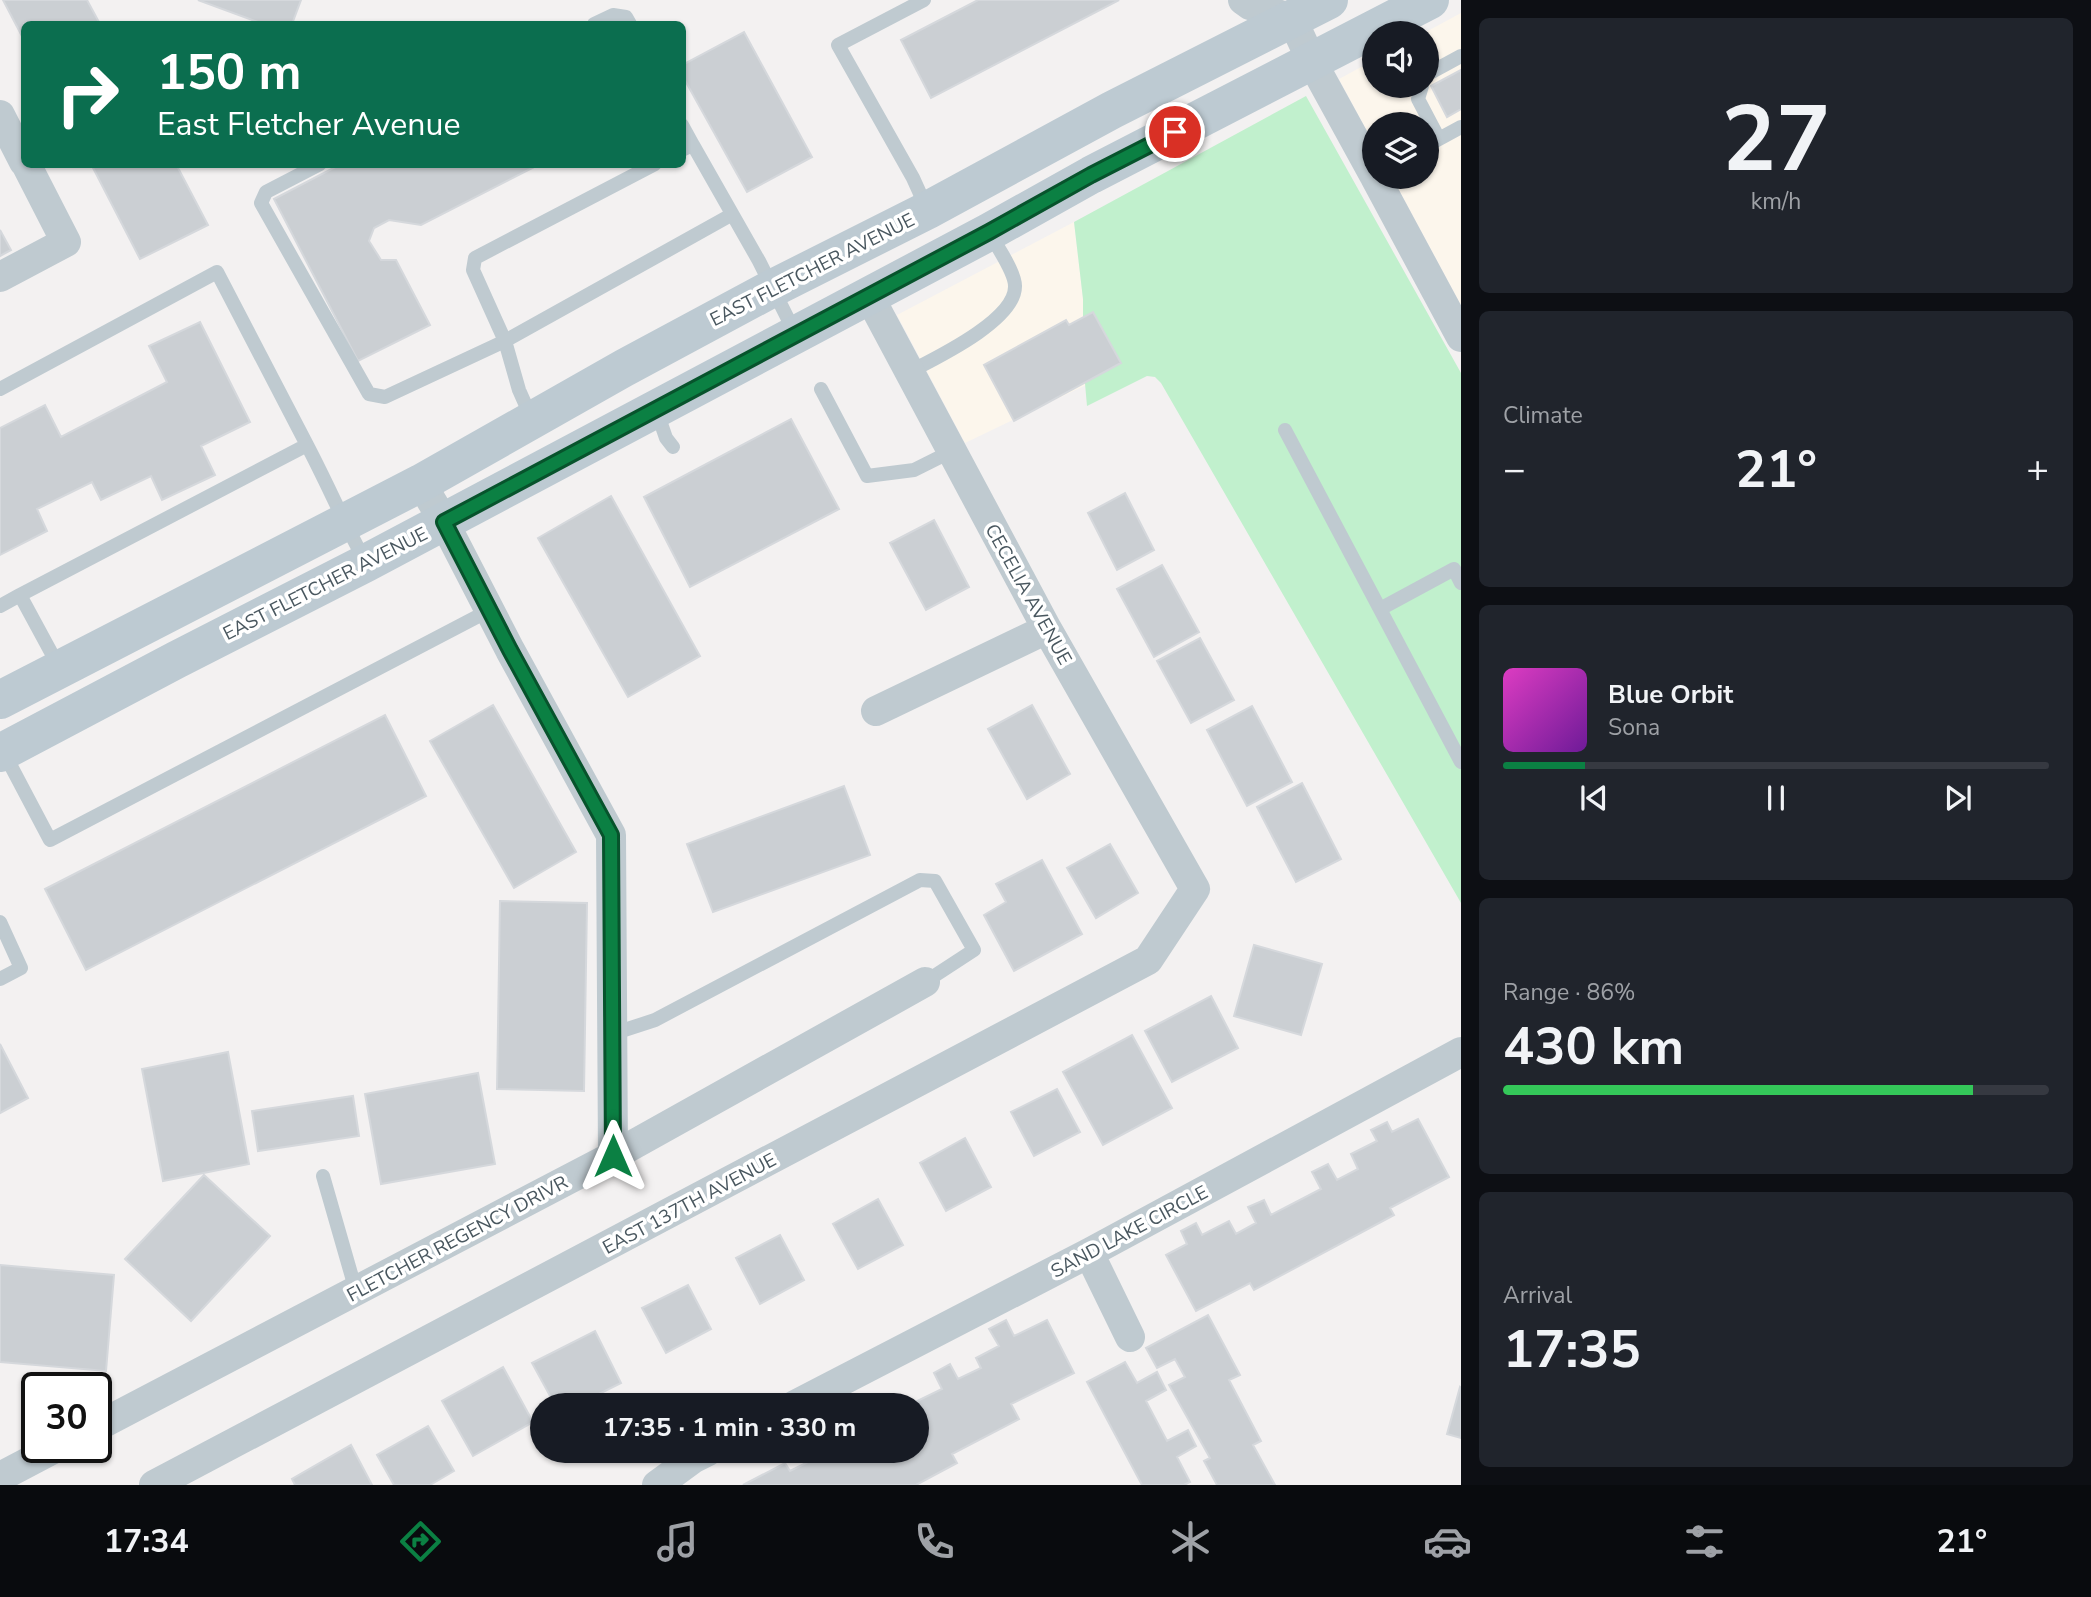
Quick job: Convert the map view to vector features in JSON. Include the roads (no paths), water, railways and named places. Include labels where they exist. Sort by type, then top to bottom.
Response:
[{"type":"main road","name":"EAST FLETCHER AVENUE","points":[[0,700],[421,483],[624,368],[771,289],[928,210],[1293,10],[1329,0]]},
{"type":"main road","name":"EAST FLETCHER AVENUE","points":[[2,752],[366,564],[1091,175],[1430,0]]},
{"type":"main road","points":[[869,296],[939,230],[1051,169],[1112,110]]},
{"type":"street","points":[[1243,0],[1250,5],[1293,10],[1312,62],[1362,153]]},
{"type":"street","points":[[0,115],[21,155]]},
{"type":"street","points":[[0,277],[66,242],[28,168]]},
{"type":"street","points":[[1382,189],[1461,337]]},
{"type":"street","name":"CECELIA AVENUE","points":[[869,296],[1047,629],[1195,889]]},
{"type":"street","points":[[421,483],[611,835],[613,1156]]},
{"type":"street","points":[[876,711],[1047,629]]},
{"type":"street","name":"EAST 137TH AVENUE","points":[[155,1485],[1148,960],[1195,889]]},
{"type":"street","name":"FLETCHER REGENCY DRIVR","points":[[112,1419],[613,1156],[925,982]]},
{"type":"street","name":"SAND LAKE CIRCLE","points":[[818,1393],[1089,1253],[1461,1052]]},
{"type":"street","points":[[1089,1253],[1130,1337]]},
{"type":"street","points":[[0,1477],[26,1463]]},
{"type":"street","points":[[657,1485],[687,1463]]},
{"type":"lane","points":[[924,0],[838,45],[913,178],[928,210]]},
{"type":"lane","points":[[600,21],[613,15],[626,17],[628,21]]},
{"type":"lane","points":[[1439,72],[1458,62]]},
{"type":"lane","points":[[1439,137],[1459,122]]},
{"type":"lane","points":[[688,147],[732,215],[796,335]]},
{"type":"lane","points":[[312,168],[266,192],[261,203],[369,394],[384,397],[505,341],[732,215]]},
{"type":"lane","points":[[532,421],[519,390],[505,341],[473,270],[475,258],[646,168]]},
{"type":"lane","points":[[909,372],[982,331],[1011,303],[1016,286],[1006,260],[989,232]]},
{"type":"lane","points":[[0,389],[217,272],[331,490],[344,523],[366,564]]},
{"type":"lane","points":[[821,389],[867,476],[914,470],[952,451]]},
{"type":"lane","points":[[656,408],[666,438],[673,447]]},
{"type":"lane","points":[[1285,430],[1461,762]]},
{"type":"lane","points":[[0,606],[307,445]]},
{"type":"lane","points":[[1380,609],[1454,569],[1461,583]]},
{"type":"lane","points":[[20,595],[60,668]]},
{"type":"lane","points":[[2,752],[50,840],[490,610]]},
{"type":"lane","points":[[612,1034],[655,1020],[920,880],[935,881],[974,950],[925,982]]},
{"type":"lane","points":[[0,922],[21,968],[0,979]]},
{"type":"lane","points":[[323,1176],[356,1291]]}]
